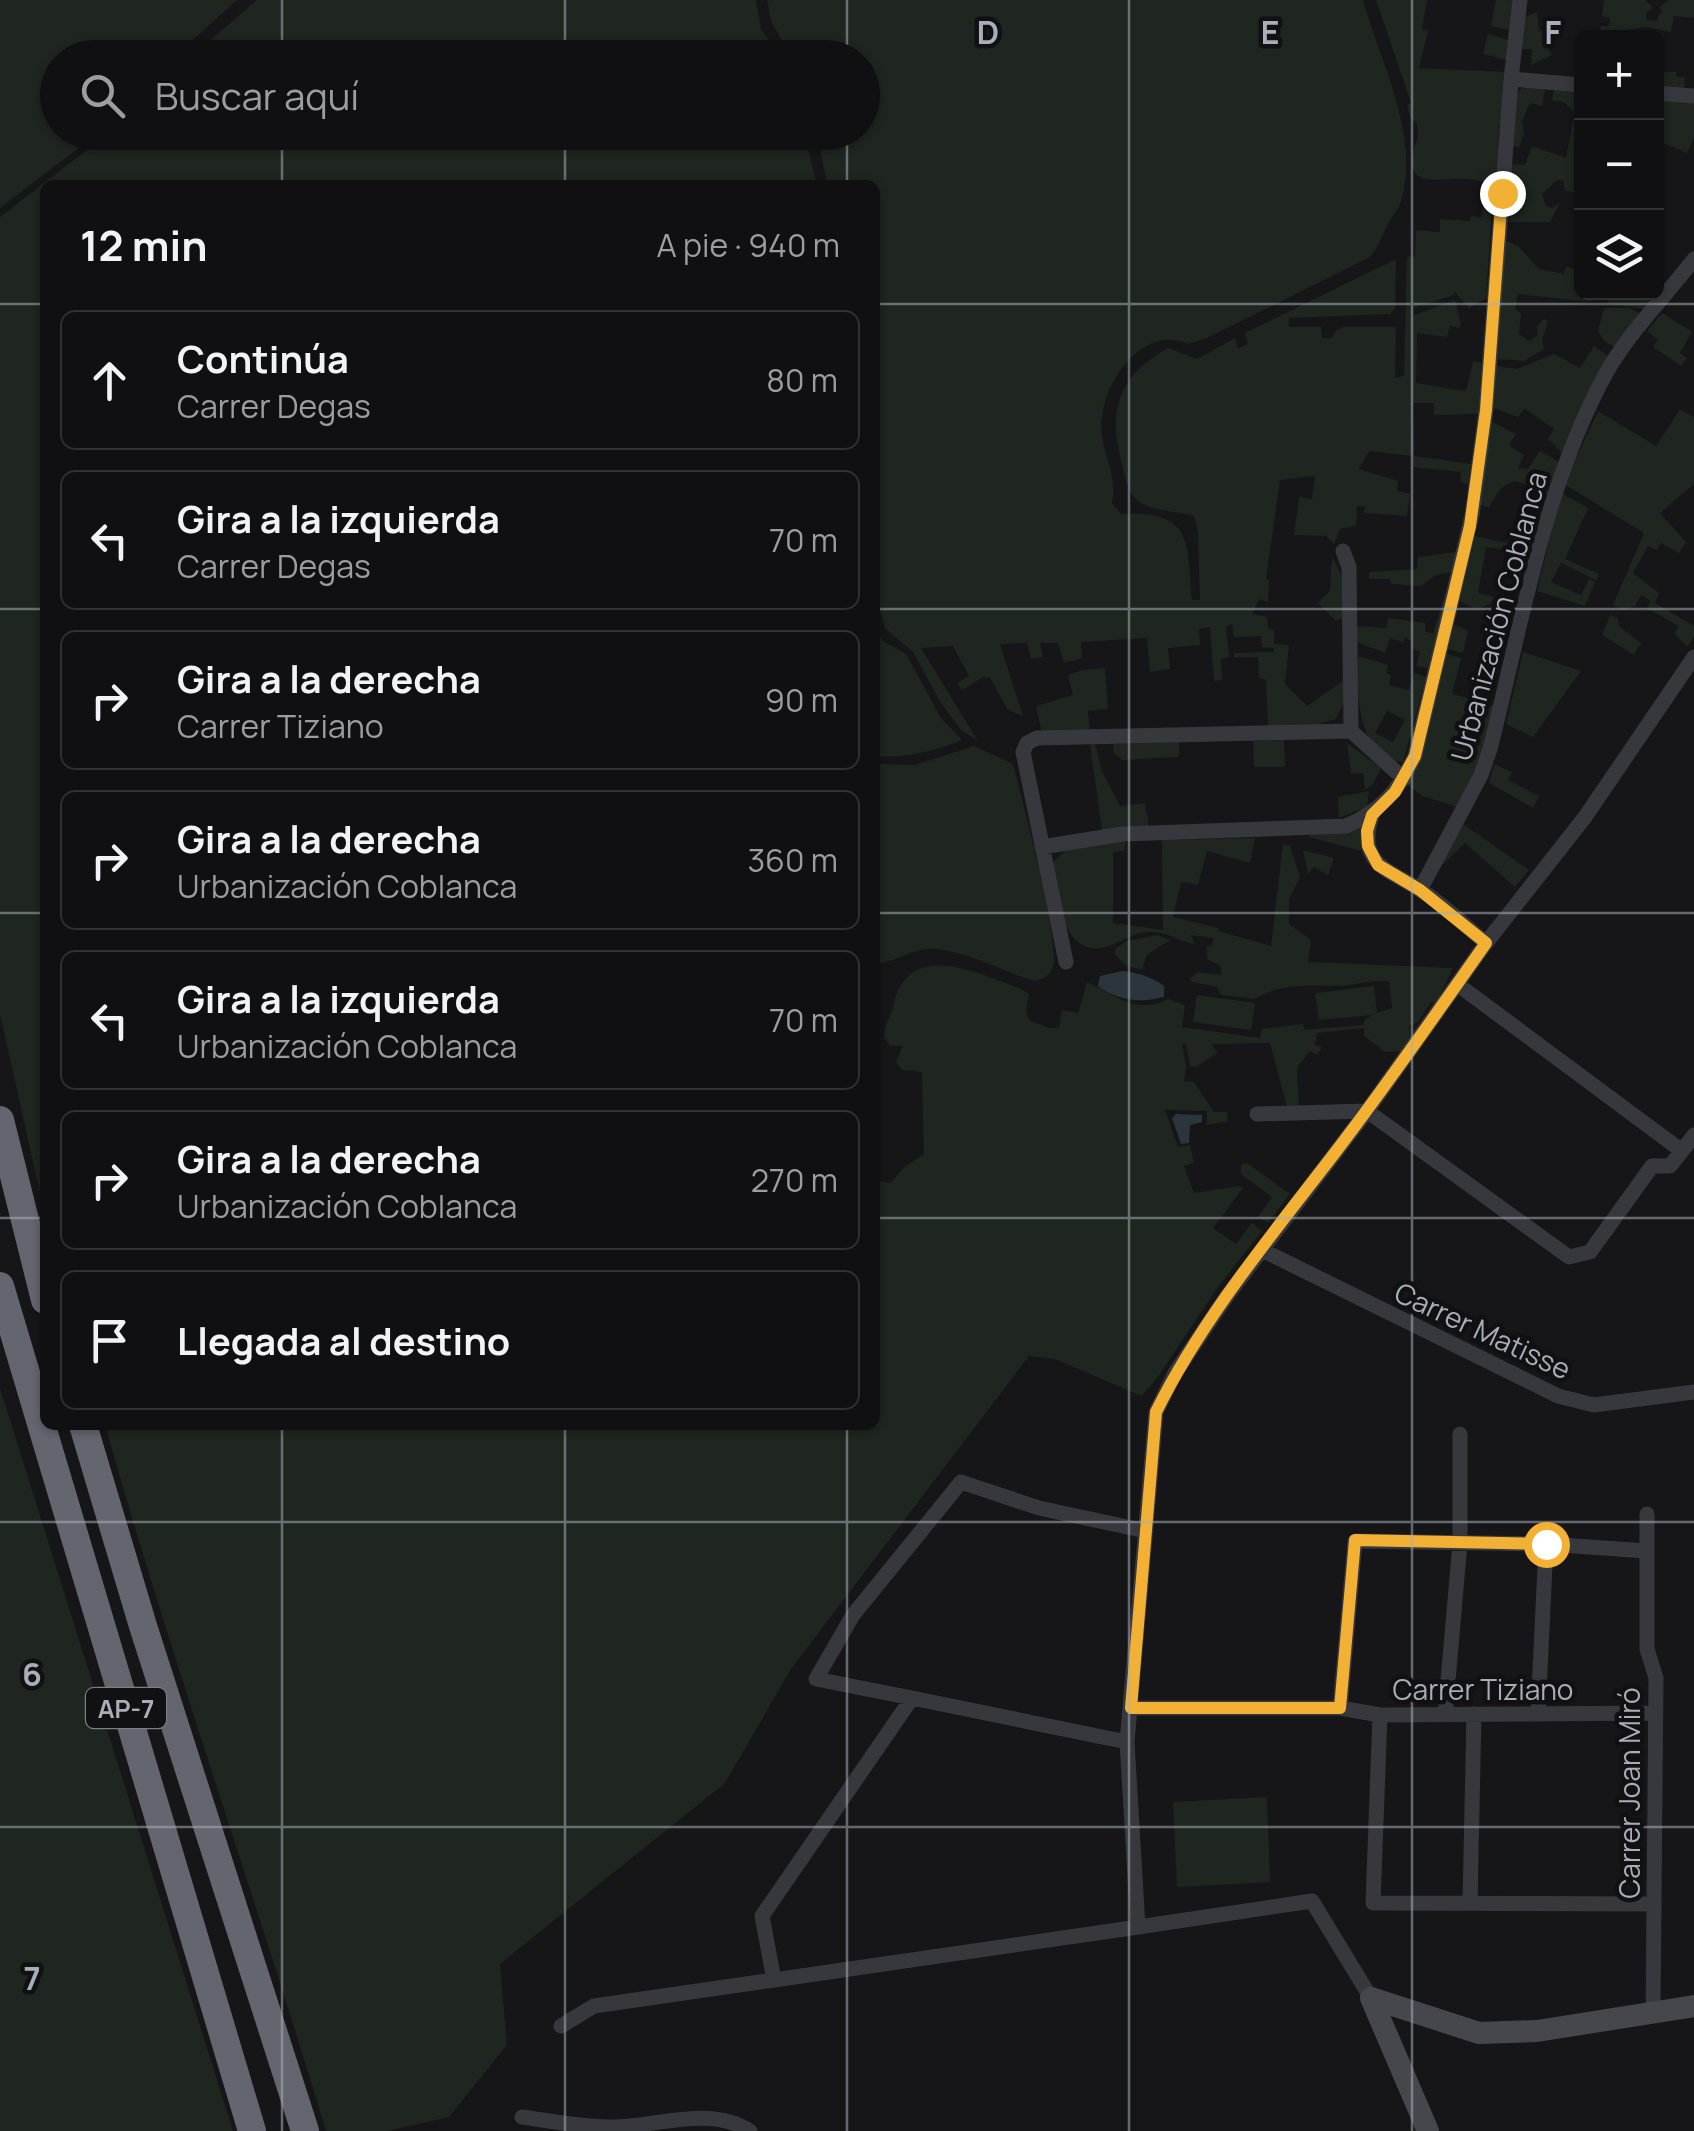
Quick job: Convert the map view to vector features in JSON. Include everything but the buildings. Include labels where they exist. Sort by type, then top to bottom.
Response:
[{"type":"highway","points":[[0,1120],[40,1280]]},
{"type":"highway","name":"AP-7","points":[[0,1286],[40,1420]]},
{"type":"highway","name":"AP-7","points":[[43,1430],[252,2131]]},
{"type":"highway","name":"AP-7","points":[[84,1430],[304,2131]]},
{"type":"street","name":"Urbanización Coblanca","points":[[1372,815],[1404,780],[1415,756],[1472,515],[1486,410],[1510,79],[1520,0]]},
{"type":"street","points":[[1510,79],[1574,84]]},
{"type":"street","points":[[1664,93],[1694,96]]},
{"type":"street","name":"Urbanización Coblanca","points":[[1420,890],[1481,776],[1546,524],[1568,460],[1606,374],[1694,259]]},
{"type":"street","points":[[1343,551],[1348,567],[1351,731]]},
{"type":"street","points":[[1138,1926],[1128,1742],[1156,1412],[1175,1373],[1262,1250],[1486,943],[1689,675],[1694,656]]},
{"type":"street","points":[[1066,962],[1023,752],[1027,743],[1037,738],[1351,731],[1404,780]]},
{"type":"street","points":[[1372,815],[1368,846],[1378,865],[1420,890],[1486,943]]},
{"type":"street","points":[[1042,848],[1122,834],[1346,826],[1372,815]]},
{"type":"street","points":[[1457,984],[1682,1151]]},
{"type":"street","points":[[1257,1114],[1367,1111],[1568,1256],[1590,1252],[1652,1166],[1670,1166],[1694,1134]]},
{"type":"street","name":"Carrer Matisse","points":[[1262,1250],[1558,1396],[1594,1404],[1694,1392]]},
{"type":"street","points":[[1445,1715],[1460,1543],[1460,1434]]},
{"type":"street","points":[[1128,1742],[816,1680],[852,1615],[961,1482],[1039,1508],[1146,1531]]},
{"type":"street","name":"Carrer Joan Miró","points":[[1647,1514],[1647,1649],[1656,1678],[1653,2015]]},
{"type":"street","points":[[1340,1708],[1355,1540],[1546,1544],[1647,1551]]},
{"type":"street","points":[[1538,1714],[1546,1544]]},
{"type":"street","points":[[774,1980],[762,1916],[912,1698]]},
{"type":"street","name":"Carrer Tiziano","points":[[1131,1708],[1340,1708],[1380,1716],[1656,1713]]},
{"type":"street","points":[[1470,1903],[1474,1714]]},
{"type":"street","points":[[1380,1716],[1373,1902],[1654,1904]]},
{"type":"street","points":[[561,2026],[594,2006],[1312,1902],[1371,1998],[1428,2131]]},
{"type":"street","points":[[1371,1998],[1480,2033],[1537,2031],[1694,2006]]},
{"type":"street","points":[[522,2117],[612,2128],[722,2120],[750,2131]]},
{"type":"shaded area","points":[[0,0],[237,0],[193,40],[40,40],[40,150],[76,150],[0,208]]},
{"type":"shaded area","points":[[257,0],[756,0],[761,29],[769,40],[211,40]]},
{"type":"shaded area","points":[[767,0],[1363,0],[1396,100],[1406,153],[1400,204],[1376,249],[1370,257],[1207,338],[1188,344],[1170,340],[1153,343],[1138,352],[1114,381],[1102,418],[1103,444],[1113,484],[1112,503],[1121,514],[1145,514],[1174,525],[1187,547],[1192,600],[1200,600],[1194,516],[1139,502],[1127,484],[1116,424],[1117,409],[1129,381],[1168,348],[1197,359],[1235,338],[1238,349],[1248,344],[1245,333],[1396,259],[1395,309],[1390,314],[1289,318],[1289,327],[1321,327],[1322,338],[1332,338],[1336,330],[1344,327],[1396,327],[1395,378],[1404,376],[1407,257],[1415,256],[1416,230],[1440,232],[1440,219],[1470,221],[1471,216],[1482,217],[1483,205],[1492,206],[1486,298],[1469,308],[1454,291],[1454,295],[1413,308],[1414,315],[1455,300],[1461,324],[1460,328],[1450,326],[1447,337],[1417,333],[1416,383],[1466,391],[1473,361],[1482,362],[1478,414],[1434,415],[1434,403],[1413,403],[1414,456],[1471,464],[1468,485],[1460,481],[1461,472],[1413,467],[1413,456],[1369,451],[1359,469],[1398,481],[1397,491],[1410,494],[1407,516],[1364,513],[1365,506],[1357,506],[1356,526],[1340,529],[1334,544],[1326,536],[1294,535],[1299,497],[1312,499],[1315,476],[1280,480],[1266,579],[1268,602],[1259,599],[1252,614],[1267,617],[1268,628],[1274,630],[1274,644],[1289,645],[1285,684],[1307,706],[1344,680],[1343,704],[1336,719],[1315,725],[1268,726],[1266,680],[1259,678],[1258,657],[1234,657],[1234,653],[1274,652],[1274,648],[1262,647],[1261,636],[1234,637],[1232,624],[1226,626],[1229,657],[1221,659],[1222,680],[1214,681],[1210,627],[1199,629],[1200,645],[1168,648],[1170,669],[1150,672],[1147,638],[1081,642],[1082,658],[1064,663],[1058,643],[1040,643],[1043,657],[1031,659],[1027,643],[1000,644],[1023,716],[1008,710],[990,678],[983,677],[962,690],[957,683],[969,676],[953,646],[921,648],[978,741],[961,730],[913,652],[885,628],[880,611],[880,180],[826,180],[820,150],[880,150],[880,40],[782,40],[771,21]]},
{"type":"shaded area","points":[[1376,0],[1427,0],[1422,29],[1428,31],[1419,68],[1504,72],[1502,99],[1506,103],[1499,125],[1496,184],[1427,179],[1416,174],[1412,159],[1418,128],[1411,119],[1407,105],[1411,103]]},
{"type":"shaded area","points":[[1496,0],[1513,0],[1510,30],[1491,26]]},
{"type":"shaded area","points":[[1604,0],[1645,0],[1653,8],[1647,12],[1646,20],[1657,21],[1662,13],[1660,7],[1668,0],[1694,0],[1694,18],[1674,16],[1671,32],[1646,27],[1600,30],[1601,26],[1609,26],[1610,18],[1602,16]]},
{"type":"shaded area","points":[[1537,12],[1539,31],[1543,30],[1543,39],[1552,55],[1531,65],[1532,49],[1521,49],[1525,17]]},
{"type":"shaded area","points":[[1488,34],[1508,40],[1506,60],[1483,54]]},
{"type":"shaded area","points":[[1664,72],[1677,72],[1676,77],[1685,77],[1684,88],[1664,86]]},
{"type":"shaded area","points":[[1523,87],[1545,89],[1542,106],[1530,103],[1522,121],[1524,134],[1519,147],[1511,146],[1515,94]]},
{"type":"shaded area","points":[[1554,90],[1574,91],[1574,111],[1563,102],[1552,100]]},
{"type":"shaded area","points":[[1664,99],[1694,102],[1694,138],[1687,153],[1664,143]]},
{"type":"shaded area","points":[[1574,117],[1574,192],[1565,191],[1563,181],[1557,180],[1542,194],[1546,206],[1552,208],[1560,203],[1550,222],[1506,222],[1510,164],[1525,165],[1532,146],[1566,158]]},
{"type":"shaded area","points":[[87,150],[808,150],[816,180],[48,180]]},
{"type":"shaded area","points":[[40,186],[40,1193],[0,1014],[0,217]]},
{"type":"shaded area","points":[[1504,240],[1518,246],[1539,269],[1564,274],[1566,267],[1574,269],[1574,300],[1591,302],[1518,294],[1515,308],[1521,314],[1519,334],[1529,341],[1538,335],[1537,326],[1544,319],[1548,321],[1542,340],[1544,349],[1524,361],[1496,359]]},
{"type":"shaded area","points":[[1608,300],[1655,300],[1647,309],[1608,304]]},
{"type":"shaded area","points":[[1604,308],[1629,308],[1642,314],[1618,349],[1604,341],[1598,331]]},
{"type":"shaded area","points":[[1662,313],[1692,332],[1680,353],[1687,358],[1681,366],[1653,347],[1658,340],[1647,331]]},
{"type":"shaded area","points":[[1594,346],[1610,357],[1562,453],[1548,439],[1554,429],[1527,410],[1518,417],[1493,408],[1496,366],[1517,369],[1554,354],[1580,368]]},
{"type":"shaded area","points":[[1680,409],[1694,417],[1694,484],[1660,513],[1686,542],[1679,553],[1661,543],[1657,550],[1648,546],[1633,573],[1659,593],[1655,603],[1694,626],[1694,637],[1687,647],[1675,634],[1678,626],[1647,608],[1651,601],[1641,595],[1635,606],[1623,610],[1613,605],[1644,533],[1564,484],[1598,411],[1656,446]]},
{"type":"shaded area","points":[[1492,422],[1516,434],[1509,445],[1524,455],[1518,468],[1528,469],[1540,451],[1559,462],[1545,498],[1531,485],[1514,481],[1501,488],[1489,507],[1479,505]]},
{"type":"shaded area","points":[[1561,493],[1588,508],[1565,559],[1599,574],[1596,580],[1561,563],[1551,582],[1581,595],[1589,579],[1595,582],[1585,606],[1537,591]]},
{"type":"shaded area","points":[[1475,536],[1511,544],[1510,550],[1486,547],[1478,593],[1494,597],[1490,604],[1476,609],[1459,601]]},
{"type":"shaded area","points":[[1456,552],[1452,572],[1436,575],[1421,586],[1369,579],[1369,572],[1417,569],[1418,557]]},
{"type":"shaded area","points":[[1332,557],[1341,574],[1343,619],[1335,620],[1318,603],[1330,591]]},
{"type":"shaded area","points":[[1446,591],[1428,668],[1416,666],[1420,652],[1410,648],[1412,641],[1405,638],[1403,642],[1390,638],[1385,653],[1357,642],[1357,626],[1386,628],[1388,618],[1425,623],[1425,632],[1433,633]]},
{"type":"shaded area","points":[[1610,615],[1618,618],[1619,626],[1641,643],[1634,655],[1602,635]]},
{"type":"shaded area","points":[[1453,624],[1468,631],[1463,653],[1448,649]]},
{"type":"shaded area","points":[[880,636],[906,654],[941,718],[962,740],[898,756],[880,756]]},
{"type":"shaded area","points":[[1523,652],[1581,671],[1533,737],[1506,724]]},
{"type":"shaded area","points":[[1446,654],[1461,658],[1452,694],[1495,706],[1484,753],[1458,807],[1422,796],[1403,781],[1424,749]]},
{"type":"shaded area","points":[[1358,656],[1388,665],[1389,685],[1409,690],[1414,673],[1426,677],[1403,763],[1387,756],[1367,734],[1359,704]],"holes":[[[1387,711],[1405,720],[1393,742],[1375,733]]]},
{"type":"shaded area","points":[[1105,668],[1108,709],[1088,711],[1090,732],[1042,733],[1036,706],[1073,695],[1068,675]]},
{"type":"shaded area","points":[[1284,740],[1285,767],[1254,767],[1253,741]]},
{"type":"shaded area","points":[[1179,742],[1179,757],[1122,760],[1114,753],[1113,744]]},
{"type":"shaded area","points":[[1347,743],[1381,768],[1365,790],[1363,773],[1351,774]]},
{"type":"shaded area","points":[[1090,744],[1095,744],[1102,771],[1120,806],[1145,803],[1149,827],[1102,830]]},
{"type":"shaded area","points":[[974,746],[1013,764],[1051,929],[1053,967],[1043,978],[1035,981],[936,949],[880,963],[880,764],[915,765]]},
{"type":"shaded area","points":[[1494,764],[1512,772],[1508,780],[1539,796],[1533,808],[1489,783]]},
{"type":"shaded area","points":[[1369,791],[1367,807],[1339,818],[1338,797]]},
{"type":"shaded area","points":[[1463,824],[1529,870],[1515,887],[1465,843],[1440,867]]},
{"type":"shaded area","points":[[1362,825],[1361,851],[1309,837],[1310,835]]},
{"type":"shaded area","points":[[1255,838],[1250,863],[1207,851],[1198,885],[1181,882],[1173,917],[1271,946],[1283,844],[1290,846],[1300,877],[1289,899],[1289,924],[1311,940],[1308,962],[1453,968],[1436,1003],[1431,1002],[1418,1022],[1409,1026],[1410,1038],[1403,1051],[1385,1052],[1364,1036],[1364,1028],[1317,1033],[1315,1045],[1322,1047],[1317,1055],[1310,1051],[1297,1068],[1299,1107],[1287,1107],[1270,1043],[1212,1044],[1217,1053],[1196,1067],[1190,1066],[1186,1044],[1182,1044],[1184,1081],[1194,1082],[1214,1112],[1227,1112],[1228,1121],[1207,1125],[1207,1111],[1165,1110],[1178,1147],[1190,1145],[1194,1163],[1184,1166],[1194,1193],[1243,1188],[1213,1228],[1236,1244],[1252,1223],[1262,1231],[1218,1287],[1155,1381],[1141,1396],[1055,1359],[1029,1356],[791,1669],[725,1783],[500,1964],[507,2045],[449,2117],[387,2131],[326,2131],[106,1430],[880,1430],[880,1182],[891,1183],[902,1169],[924,1154],[922,1072],[902,1070],[896,1062],[903,1046],[890,1046],[884,1037],[901,986],[912,973],[927,966],[945,966],[1019,988],[1029,994],[1026,1011],[1030,1021],[1050,1028],[1059,1027],[1062,1010],[1078,1013],[1087,982],[1134,1004],[1156,1004],[1168,999],[1185,1005],[1182,1027],[1260,1038],[1262,1029],[1303,1024],[1304,1030],[1364,1025],[1364,1020],[1373,1015],[1319,1020],[1315,993],[1374,986],[1377,1013],[1392,1008],[1389,981],[1289,987],[1254,999],[1221,995],[1217,987],[1190,979],[1197,972],[1221,975],[1221,966],[1207,959],[1207,947],[1213,944],[1213,938],[1191,935],[1195,944],[1162,933],[1144,932],[1105,947],[1090,948],[1079,943],[1064,920],[1051,864],[1066,850],[1125,841],[1125,851],[1113,852],[1113,923],[1163,930],[1162,840]]},
{"type":"shaded area","points":[[1303,850],[1334,858],[1328,875],[1314,867],[1308,874]]},
{"type":"shaded area","points":[[1157,935],[1170,940],[1147,955],[1142,970],[1125,965],[1115,954],[1115,949],[1127,941]]},
{"type":"shaded area","points":[[1122,971],[1164,986],[1164,997],[1130,999],[1098,986],[1100,976]]},
{"type":"shaded area","points":[[1197,995],[1255,1003],[1251,1030],[1193,1022]]},
{"type":"shaded area","points":[[1176,1114],[1202,1115],[1202,1122],[1190,1125],[1189,1143],[1181,1144],[1172,1118]]},
{"type":"shaded area","points":[[1247,1163],[1290,1194],[1268,1223],[1258,1217],[1272,1197],[1241,1174],[1241,1164]]},
{"type":"shaded area","points":[[0,1388],[233,2131],[0,2131]]},
{"type":"shaded area","points":[[1267,1797],[1270,1882],[1177,1887],[1173,1802]]},
{"type":"route","points":[[1502,193],[1486,410],[1470,526],[1415,756],[1404,780],[1372,815],[1367,831],[1368,846],[1378,865],[1420,890],[1486,943],[1367,1111],[1227,1296],[1175,1373],[1156,1412],[1131,1708],[1340,1708],[1355,1540],[1546,1544]]}]
